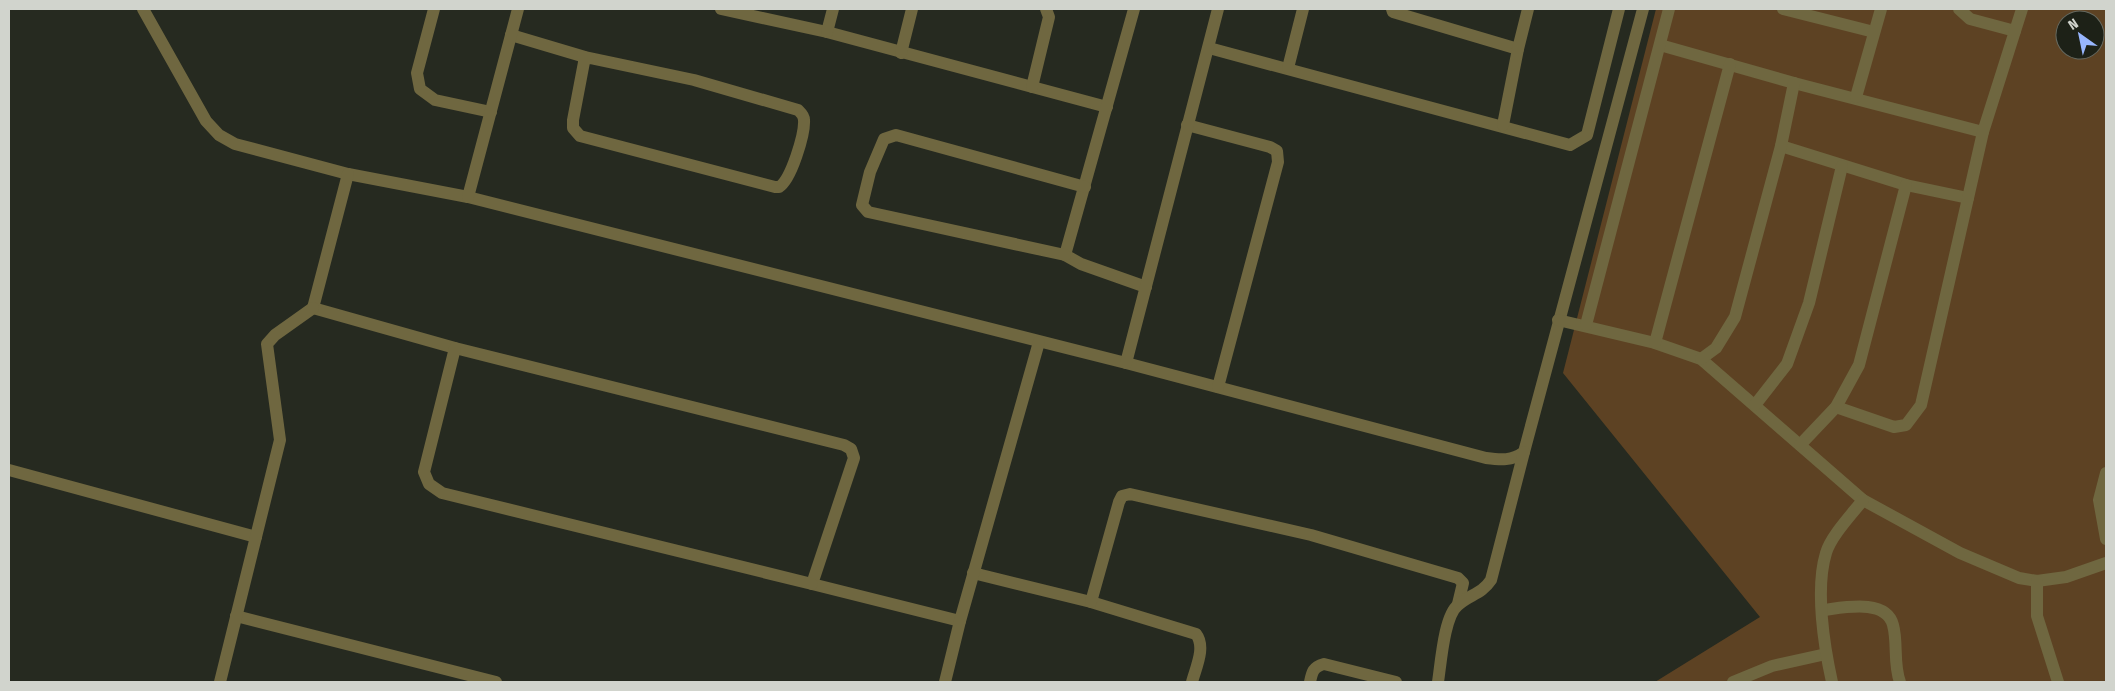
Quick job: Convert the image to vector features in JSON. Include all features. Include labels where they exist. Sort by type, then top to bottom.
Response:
[{"type":"street","points":[[143,9],[206,121],[220,135],[235,144],[348,174],[468,197],[1126,363],[1486,458],[1515,459],[1524,452]]},
{"type":"street","points":[[434,9],[417,74],[420,89],[435,100],[491,112]]},
{"type":"street","points":[[468,197],[518,9]]},
{"type":"street","points":[[721,9],[827,32],[1107,107]]},
{"type":"street","points":[[827,32],[833,9]]},
{"type":"street","points":[[901,53],[912,9]]},
{"type":"street","points":[[1032,87],[1049,17],[1046,9]]},
{"type":"street","points":[[1065,256],[1134,9]]},
{"type":"street","points":[[1126,363],[1218,9]]},
{"type":"street","points":[[1288,68],[1303,9]]},
{"type":"street","points":[[1392,9],[1393,12],[1518,49]]},
{"type":"street","points":[[1503,125],[1528,9]]},
{"type":"street","points":[[1209,48],[1503,125],[1570,145],[1587,135],[1619,9]]},
{"type":"street","points":[[1438,682],[1450,613],[1458,604],[1484,591],[1491,580],[1558,320],[1643,9]]},
{"type":"street","points":[[1586,325],[1668,9]]},
{"type":"street","points":[[1783,9],[1810,12],[1874,32]]},
{"type":"street","points":[[1856,97],[1881,9]]},
{"type":"street","points":[[1959,9],[1970,19],[2015,31]]},
{"type":"street","points":[[1836,407],[1894,427],[1906,425],[1915,416],[1921,405],[1984,132],[2022,9]]},
{"type":"street","points":[[511,35],[585,57],[694,80],[798,110],[803,114],[804,121],[796,156],[787,180],[779,187],[775,187],[580,136],[573,128],[573,120],[585,57]]},
{"type":"street","points":[[1660,45],[1794,83],[1856,97],[1984,132]]},
{"type":"street","points":[[1655,343],[1730,64]]},
{"type":"street","points":[[1701,359],[1716,348],[1735,317],[1781,146],[1794,83]]},
{"type":"street","points":[[1187,125],[1270,147],[1277,151],[1278,162],[1218,387]]},
{"type":"street","points":[[1085,187],[896,135],[884,139],[870,172],[862,204],[868,212],[1065,256],[1080,264],[1146,287]]},
{"type":"street","points":[[1781,146],[1906,185],[1968,198]]},
{"type":"street","points":[[1755,405],[1787,364],[1809,303],[1842,166]]},
{"type":"street","points":[[220,682],[280,440],[267,344],[275,335],[313,308],[348,174]]},
{"type":"street","points":[[1800,445],[1836,407],[1859,365],[1906,185]]},
{"type":"street","points":[[313,308],[455,348],[844,445],[851,449],[854,458],[812,584]]},
{"type":"street","points":[[1558,320],[1586,325],[1655,343],[1701,359],[1863,500],[1960,553],[2019,578],[2038,581],[2066,577],[2106,562]]},
{"type":"street","points":[[946,682],[973,573],[1039,342]]},
{"type":"street","points":[[455,348],[424,472],[429,484],[442,493],[960,621]]},
{"type":"street","points":[[9,470],[256,537]]},
{"type":"street","points":[[2106,473],[2099,500],[2106,539]]},
{"type":"street","points":[[1091,602],[1119,502],[1122,496],[1130,494],[1311,535],[1458,578],[1462,583],[1458,604]]},
{"type":"street","points":[[1832,682],[1826,654],[1821,580],[1826,552],[1863,500]]},
{"type":"street","points":[[973,573],[1091,602],[1196,634],[1200,640],[1201,648],[1192,682]]},
{"type":"street","points":[[2038,581],[2037,616],[2058,682]]},
{"type":"street","points":[[1823,610],[1868,607],[1878,609],[1888,616],[1893,625],[1895,657],[1900,682]]},
{"type":"street","points":[[236,616],[496,682]]},
{"type":"street","points":[[1733,682],[1772,666],[1826,654]]},
{"type":"street","points":[[1310,682],[1312,672],[1317,666],[1324,664],[1396,682]]},
{"type":"shaded area","points":[[1656,9],[2106,9],[2106,682],[1655,682],[1760,617],[1563,373]]}]
